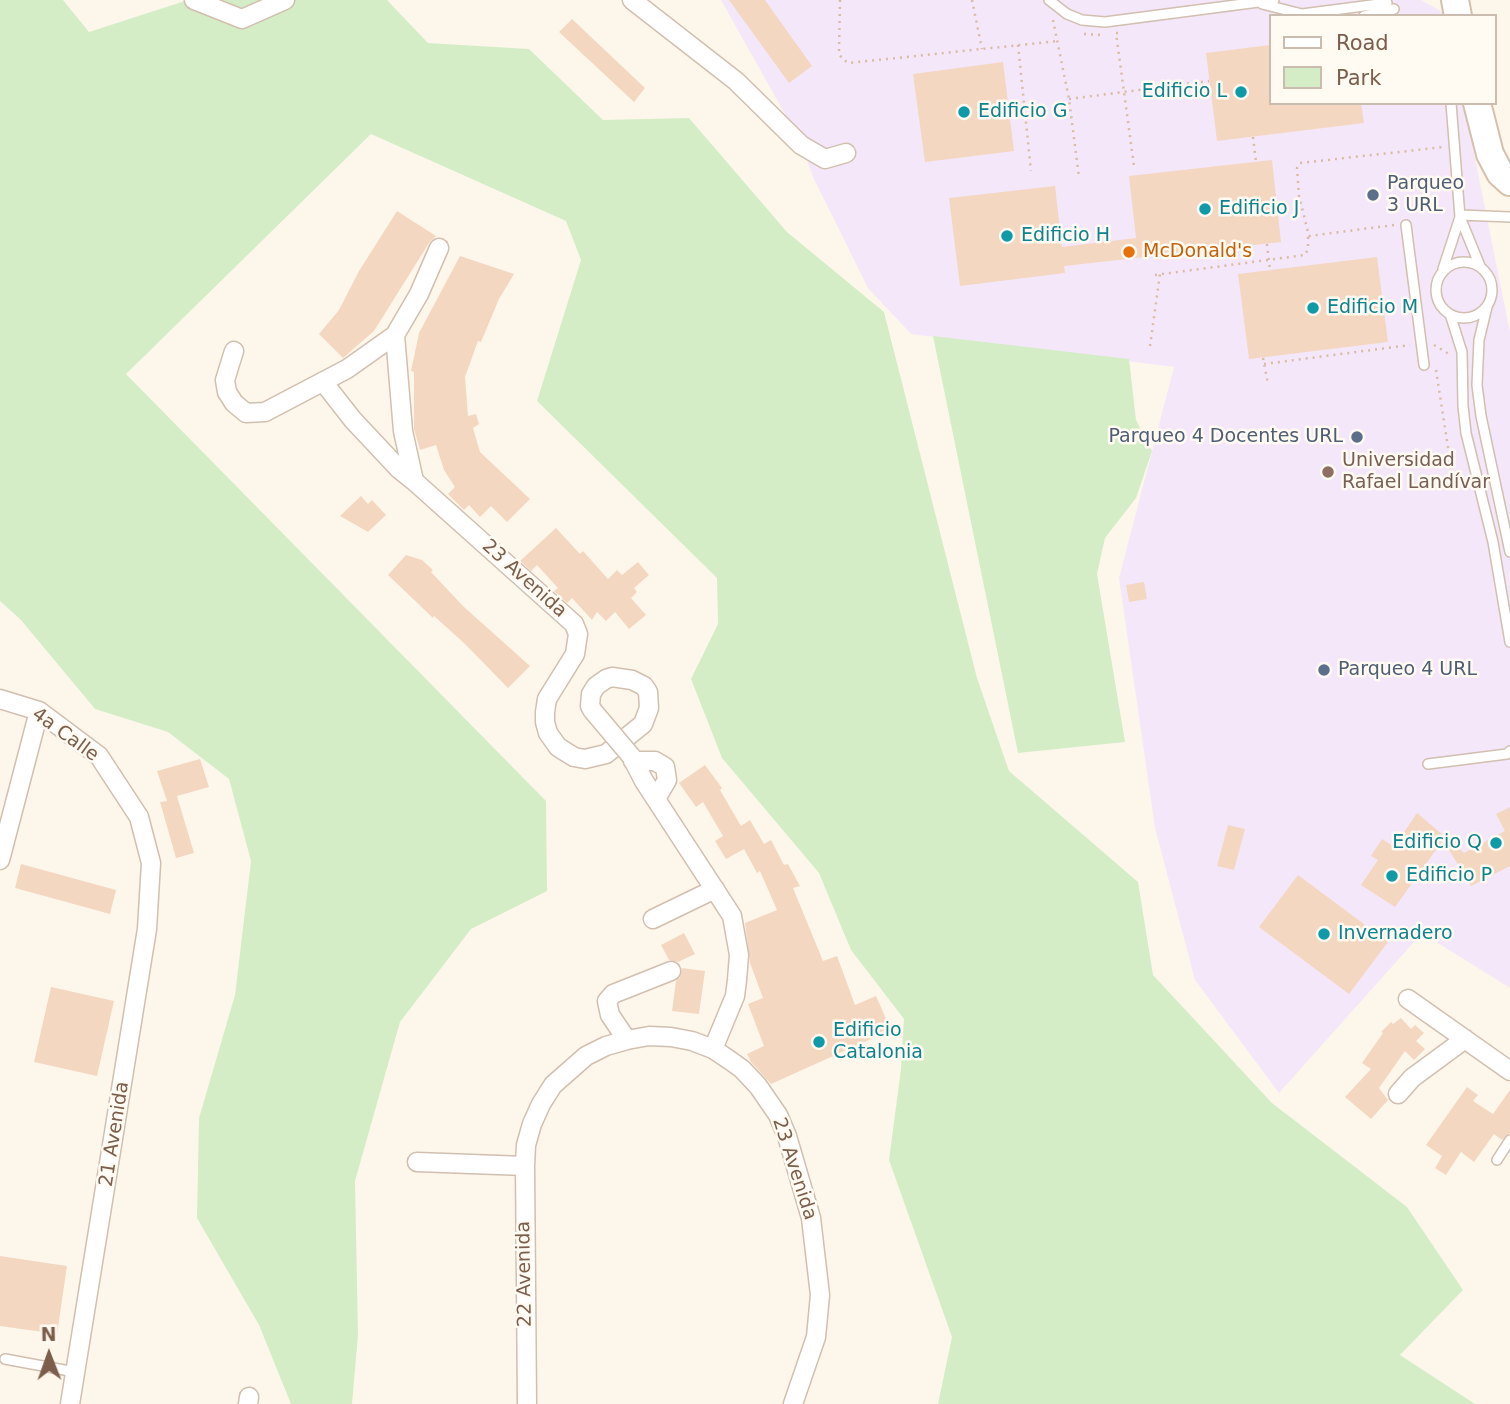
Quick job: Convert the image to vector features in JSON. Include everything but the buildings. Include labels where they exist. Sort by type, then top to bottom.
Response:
[{"type":"street","points":[[194,0],[243,19],[285,0]]},
{"type":"street","points":[[632,0],[736,81],[801,145],[825,159],[846,153]]},
{"type":"street","points":[[1478,105],[1490,154],[1500,173],[1510,181]]},
{"type":"street","points":[[234,351],[225,380],[227,392],[234,403],[246,413],[265,412],[324,383],[369,356],[395,335],[419,294],[439,248]]},
{"type":"street","points":[[395,335],[402,421],[414,481]]},
{"type":"street","name":"23 Avenida","points":[[324,383],[353,420],[399,469],[574,624],[578,634],[575,653],[547,699],[545,712],[548,733],[558,747],[574,757],[585,759],[606,754],[645,721],[649,708],[648,692],[644,686],[632,680],[612,677],[596,686],[590,694],[590,706],[593,711],[632,759],[732,916],[739,956],[734,996],[713,1049],[750,1077],[778,1115],[787,1136],[811,1218],[818,1274],[819,1316],[816,1337],[793,1404]]},
{"type":"street","name":"4a Calle","points":[[0,699],[39,712],[99,756],[139,817],[151,863]]},
{"type":"street","points":[[0,860],[39,712]]},
{"type":"street","points":[[632,759],[655,761],[665,767],[667,780],[656,799]]},
{"type":"street","name":"21 Avenida","points":[[70,1404],[147,929],[151,863]]},
{"type":"street","points":[[653,919],[715,889]]},
{"type":"street","points":[[627,1040],[610,1016],[607,1000],[613,994],[671,971]]},
{"type":"street","points":[[1408,999],[1510,1071]]},
{"type":"street","name":"22 Avenida","points":[[527,1404],[525,1166],[526,1145],[541,1104],[553,1085],[586,1056],[606,1046],[627,1040],[671,1037],[713,1049]]},
{"type":"street","points":[[1398,1094],[1412,1078],[1465,1040]]},
{"type":"street","points":[[417,1162],[525,1166]]},
{"type":"lane","points":[[1049,0],[1067,14],[1083,20],[1105,22],[1273,0]]},
{"type":"lane","points":[[1257,2],[1299,14]]},
{"type":"lane","points":[[1314,14],[1391,7]]},
{"type":"lane","points":[[1370,14],[1391,7]]},
{"type":"lane","points":[[1451,105],[1460,216],[1480,266],[1492,285],[1491,300],[1479,340],[1477,385],[1510,552]]},
{"type":"lane","points":[[1460,216],[1510,217]]},
{"type":"lane","points":[[1460,216],[1436,290],[1443,308],[1450,314],[1466,318],[1487,307]]},
{"type":"lane","points":[[1406,225],[1424,365]]},
{"type":"lane","points":[[1442,272],[1457,262],[1465,261],[1480,266]]},
{"type":"lane","points":[[1450,314],[1462,352],[1466,433],[1493,542],[1510,642]]},
{"type":"lane","points":[[1493,542],[1507,540]]},
{"type":"lane","points":[[1500,578],[1510,576]]},
{"type":"lane","points":[[1428,764],[1507,754],[1510,751]]},
{"type":"lane","points":[[1497,1160],[1510,1140]]},
{"type":"lane","points":[[5,1359],[77,1373]]},
{"type":"path","points":[[841,0],[839,52],[845,62],[1058,41]]},
{"type":"path","points":[[972,0],[982,48]]},
{"type":"path","points":[[1054,20],[1069,99],[1079,177]]},
{"type":"path","points":[[1126,32],[1116,33],[1134,166]]},
{"type":"path","points":[[1018,45],[1031,171]]},
{"type":"path","points":[[1069,99],[1209,81]]},
{"type":"path","points":[[1253,137],[1256,162]]},
{"type":"path","points":[[1406,225],[1309,236],[1299,198],[1297,169],[1300,163],[1452,146]]},
{"type":"path","points":[[1150,346],[1157,274],[1305,255],[1308,237]]},
{"type":"path","points":[[1267,244],[1270,270]]},
{"type":"path","points":[[1264,364],[1422,343],[1439,347],[1451,356]]},
{"type":"path","points":[[1263,358],[1268,384]]},
{"type":"path","points":[[1424,365],[1424,368],[1436,370],[1452,473],[1481,505],[1487,518]]},
{"type":"shaded area","name":"Universidad Rafael Landívar","points":[[721,0],[1421,0],[1446,14],[1268,14],[1268,105],[1464,105],[1510,333],[1510,988],[1422,933],[1279,1093],[1195,980],[1155,828],[1119,578],[1174,367],[911,334],[868,288],[814,179],[799,139]]},
{"type":"green space","points":[[0,0],[63,0],[89,32],[188,0],[387,0],[428,43],[529,49],[603,120],[689,118],[787,232],[884,312],[977,678],[1009,771],[1138,882],[1153,975],[1272,1103],[1407,1207],[1463,1290],[1400,1355],[1475,1404],[938,1404],[952,1337],[889,1160],[901,1069],[904,1019],[851,950],[819,873],[722,758],[691,679],[718,624],[717,578],[537,401],[581,260],[566,221],[371,134],[126,374],[546,801],[547,891],[471,929],[400,1022],[355,1181],[358,1335],[352,1404],[291,1404],[259,1325],[197,1218],[199,1118],[235,995],[251,861],[229,779],[168,732],[95,709],[21,620],[0,601]]},
{"type":"green space","points":[[933,336],[1129,359],[1136,420],[1152,451],[1136,498],[1105,538],[1097,574],[1125,742],[1018,753]]},
{"type":"place","name":"Edificio L","points":[[1241,92]]},
{"type":"place","name":"Edificio G","points":[[964,112]]},
{"type":"place","name":"Parqueo 3 URL","points":[[1373,195]]},
{"type":"place","name":"Edificio J","points":[[1205,209]]},
{"type":"place","name":"Edificio H","points":[[1007,236]]},
{"type":"place","name":"McDonald's","points":[[1129,252]]},
{"type":"place","name":"Edificio M","points":[[1313,308]]},
{"type":"place","name":"Parqueo 4 Docentes URL","points":[[1357,437]]},
{"type":"place","name":"Universidad Rafael Landívar","points":[[1328,472]]},
{"type":"place","name":"Parqueo 4 URL","points":[[1324,670]]},
{"type":"place","name":"Edificio Q","points":[[1496,843]]},
{"type":"place","name":"Edificio P","points":[[1392,876]]},
{"type":"place","name":"Invernadero","points":[[1324,934]]},
{"type":"place","name":"Edificio Catalonia","points":[[819,1042]]}]
